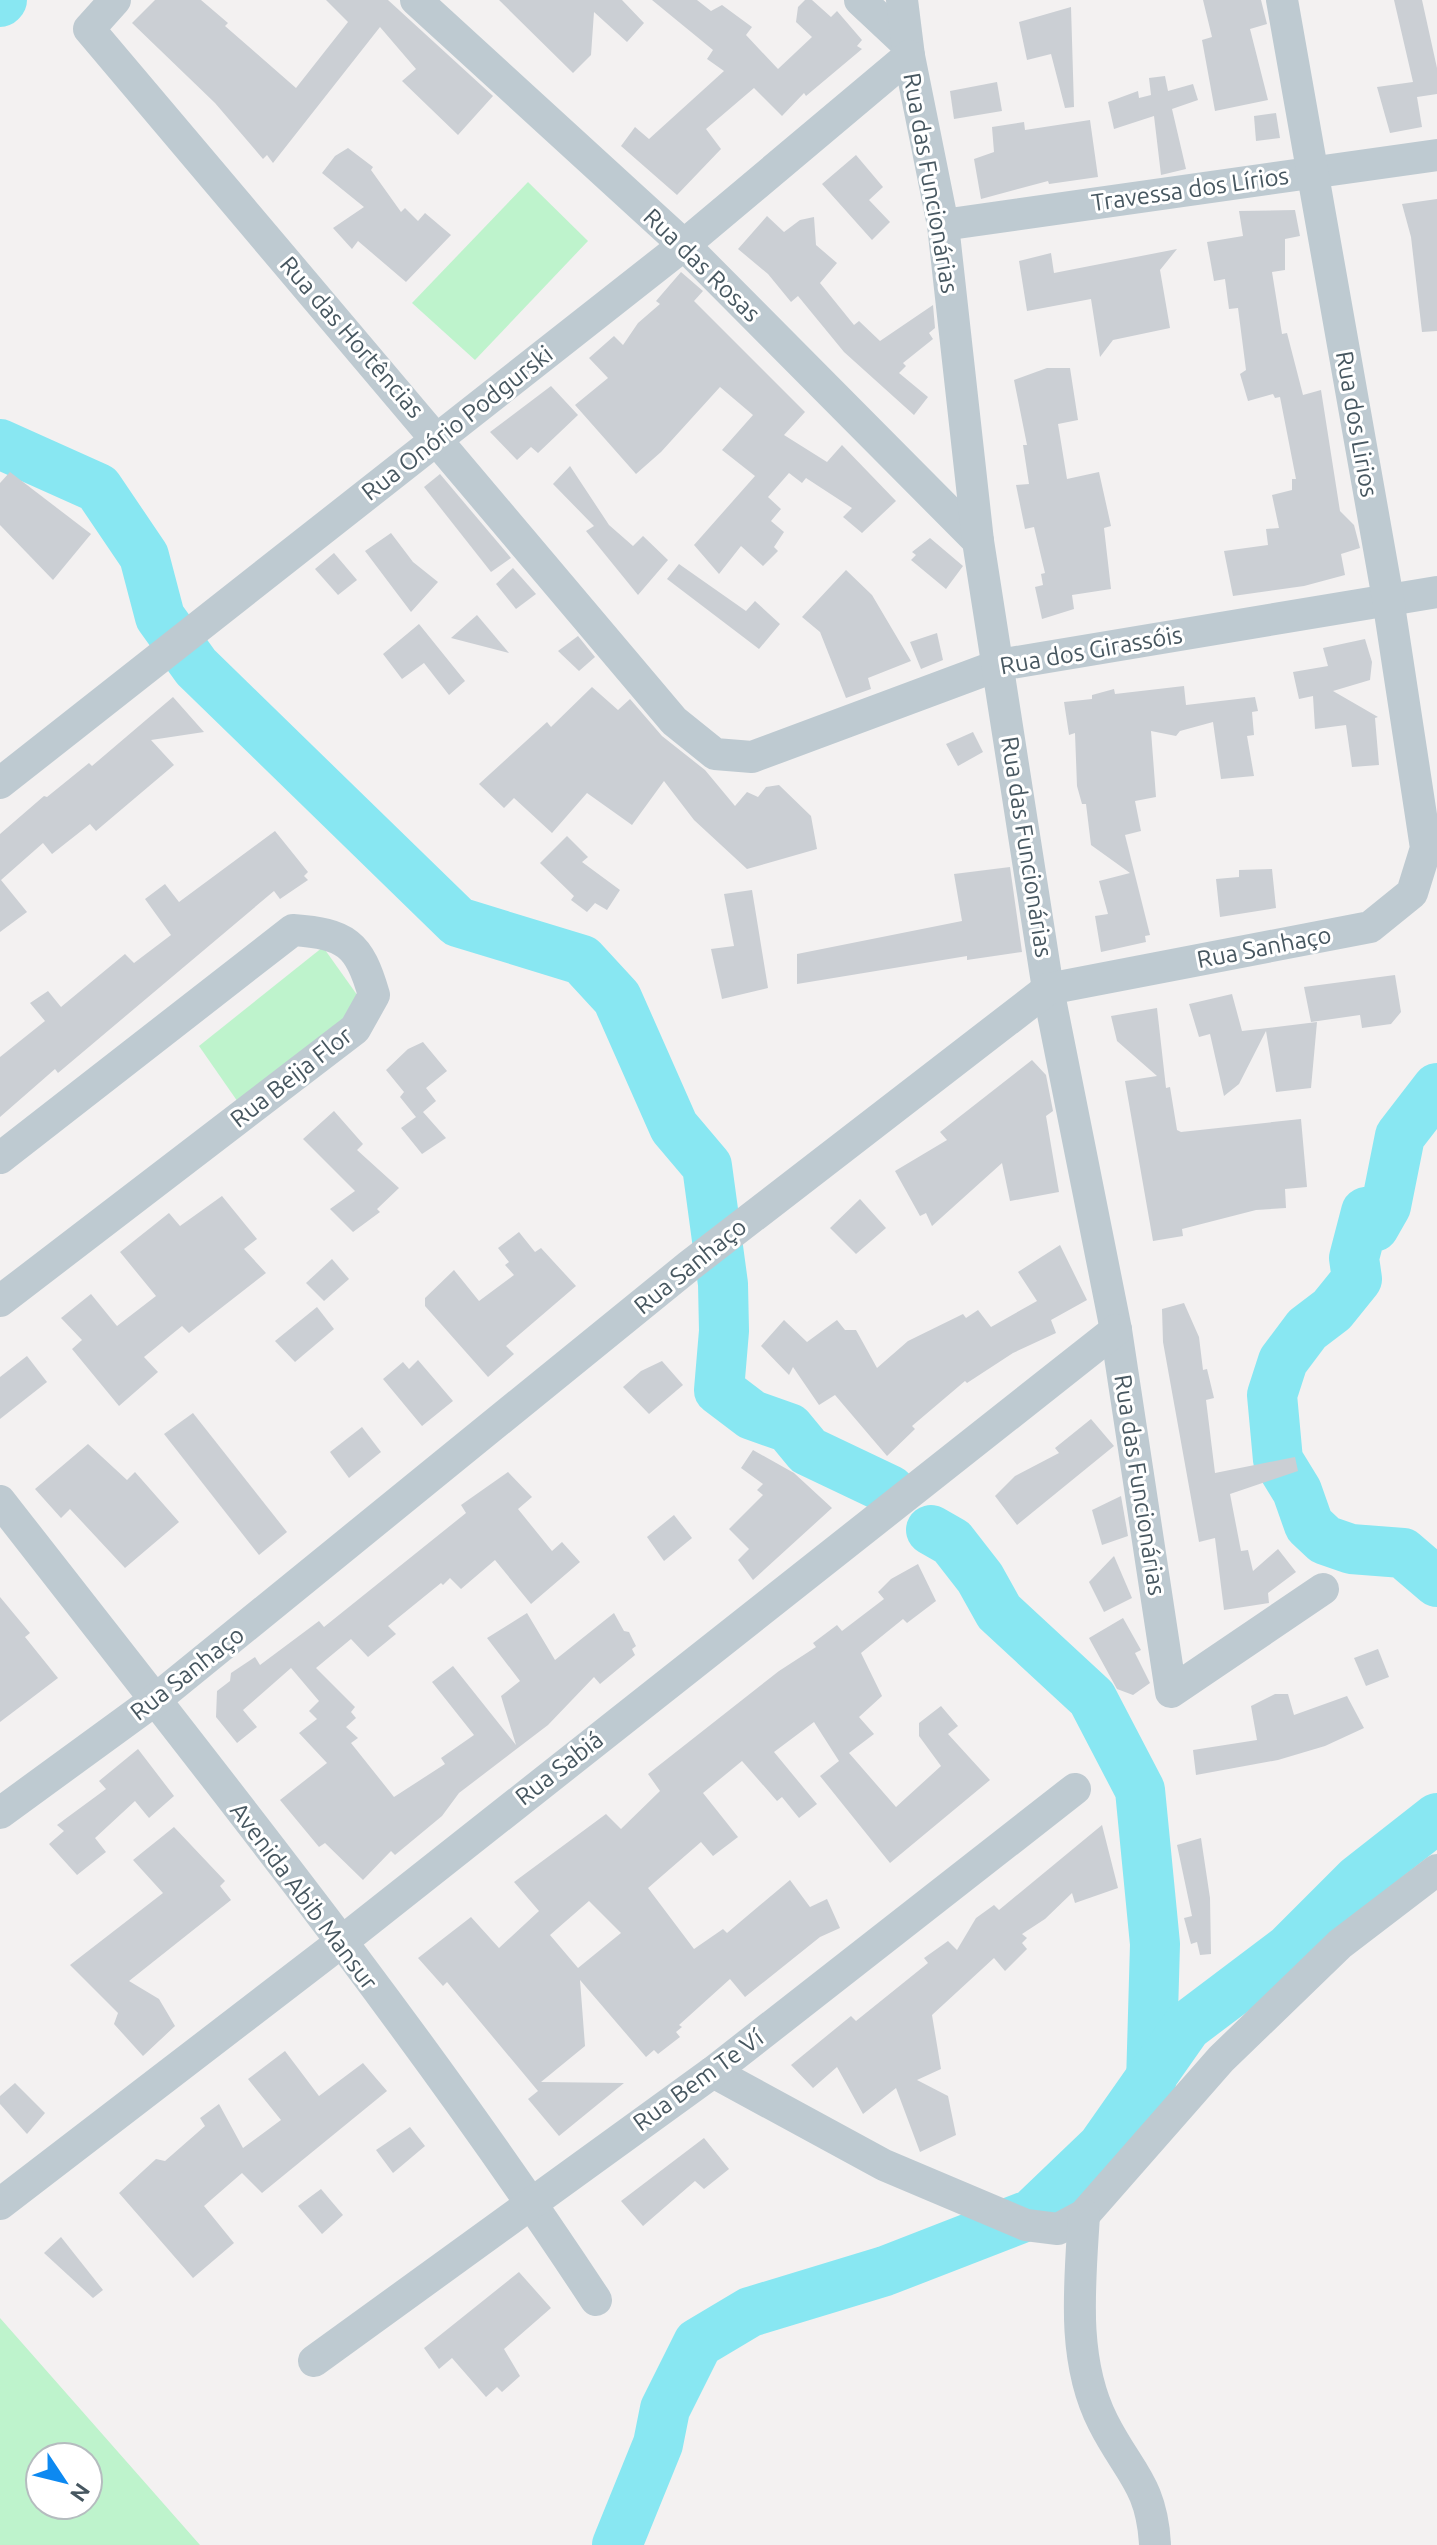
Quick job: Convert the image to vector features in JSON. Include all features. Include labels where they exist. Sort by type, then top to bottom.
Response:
[{"type":"street","name":"Rua das Hortências","points":[[115,0],[89,29],[438,438],[674,721]]},
{"type":"street","name":"Rua das Rosas","points":[[416,0],[684,245],[978,541]]},
{"type":"street","points":[[860,0],[908,50]]},
{"type":"street","name":"Rua das Funcionárias","points":[[902,0],[908,50],[943,225],[978,541],[1048,989],[1116,1330],[1171,1692],[1323,1589]]},
{"type":"street","name":"Rua dos Lirios","points":[[1282,0],[1388,599],[1426,848]]},
{"type":"street","name":"Rua Onório Podgurski","points":[[0,783],[684,245],[908,50]]},
{"type":"street","name":"Travessa dos Lírios","points":[[943,225],[1437,155]]},
{"type":"street","name":"Rua dos Girassóis","points":[[674,721],[715,754],[752,757],[999,665],[1437,592]]},
{"type":"street","name":"Rua Sanhaço","points":[[0,1813],[155,1700],[689,1266],[1048,989],[1370,927],[1412,893],[1426,848]]},
{"type":"street","name":"Rua Beija Flor","points":[[0,1158],[293,930],[331,933],[363,960],[374,995],[355,1029],[0,1301]]},
{"type":"street","name":"Rua Sabiá","points":[[0,2204],[340,1943],[1116,1330]]},
{"type":"street","name":"Avenida Abib Mansur","points":[[0,1501],[340,1943],[531,2201],[596,2300]]},
{"type":"street","name":"Rua Bem Te Ví","points":[[314,2361],[713,2072],[1075,1789]]},
{"type":"street","points":[[713,2072],[884,2165],[1026,2225],[1058,2229],[1084,2215],[1221,2059],[1340,1944],[1437,1870]]},
{"type":"street","points":[[1084,2215],[1079,2305],[1087,2376],[1103,2422],[1136,2471],[1153,2511],[1155,2545]]},
{"type":"green space","points":[[528,182],[588,241],[475,360],[412,303]]},
{"type":"green space","points":[[323,947],[365,1006],[240,1105],[199,1046]]},
{"type":"green space","points":[[0,2318],[200,2545],[0,2545]]},
{"type":"building","points":[[155,0],[201,0],[228,23],[225,26],[296,88],[348,22],[326,0],[388,0],[493,96],[458,135],[402,81],[416,69],[380,27],[273,163],[267,155],[263,159],[215,103],[132,23]]},
{"type":"building","points":[[499,0],[622,0],[644,23],[627,42],[594,12],[591,55],[573,73]]},
{"type":"building","points":[[652,0],[697,0],[711,11],[722,5],[752,27],[746,35],[778,69],[812,37],[796,22],[798,7],[805,0],[812,0],[831,17],[837,11],[862,40],[857,46],[862,49],[806,96],[804,93],[782,116],[754,88],[706,129],[721,149],[677,195],[621,146],[635,127],[649,139],[724,71],[707,59],[713,50]]},
{"type":"building","points":[[1203,0],[1261,0],[1267,24],[1250,29],[1268,100],[1215,111],[1202,40],[1212,37]]},
{"type":"building","points":[[1394,0],[1422,0],[1437,68],[1437,94],[1417,97],[1422,127],[1390,133],[1377,87],[1413,82]]},
{"type":"building","points":[[1071,7],[1074,107],[1065,108],[1051,54],[1027,60],[1019,22]]},
{"type":"building","points":[[1165,76],[1168,91],[1193,84],[1198,100],[1172,109],[1186,169],[1161,175],[1154,116],[1114,129],[1108,102],[1138,91],[1139,98],[1151,95],[1149,78]]},
{"type":"building","points":[[997,82],[1002,111],[954,119],[950,91]]},
{"type":"building","points":[[1276,113],[1280,138],[1256,141],[1254,116]]},
{"type":"building","points":[[1090,120],[1098,177],[1049,184],[1048,181],[981,199],[974,159],[994,152],[992,127],[1024,122],[1025,130]]},
{"type":"building","points":[[348,148],[373,167],[371,170],[401,212],[405,208],[418,221],[425,213],[451,235],[406,282],[358,241],[352,249],[333,228],[364,207],[322,173],[335,156]]},
{"type":"building","points":[[856,155],[883,187],[869,200],[890,222],[872,240],[822,184]]},
{"type":"building","points":[[1437,199],[1437,331],[1422,332],[1411,237],[1402,204]]},
{"type":"building","points":[[1295,210],[1300,236],[1285,239],[1285,270],[1272,272],[1282,334],[1287,333],[1303,395],[1321,390],[1340,511],[1354,525],[1360,548],[1341,554],[1345,575],[1304,586],[1233,596],[1224,551],[1268,545],[1266,529],[1279,528],[1272,495],[1292,490],[1292,479],[1296,479],[1280,397],[1275,398],[1273,394],[1248,401],[1240,374],[1246,370],[1238,308],[1229,309],[1225,279],[1214,281],[1207,242],[1243,236],[1239,211]]},
{"type":"building","points":[[767,216],[784,232],[800,220],[814,217],[816,245],[837,263],[820,283],[854,325],[859,321],[880,341],[933,305],[935,328],[929,333],[933,339],[903,363],[906,366],[899,373],[928,397],[914,415],[844,352],[798,296],[791,302],[768,274],[738,249]]},
{"type":"building","points":[[1177,249],[1160,270],[1170,328],[1113,340],[1100,357],[1091,299],[1027,311],[1019,261],[1051,253],[1054,273]]},
{"type":"building","points":[[681,272],[703,291],[694,301],[805,412],[784,435],[827,462],[842,445],[896,501],[862,533],[843,517],[852,508],[806,478],[802,483],[789,473],[768,497],[781,509],[771,521],[784,532],[774,547],[778,551],[763,566],[741,546],[719,574],[694,545],[755,476],[722,450],[753,415],[720,387],[661,452],[636,474],[575,405],[608,378],[589,358],[614,336],[623,345],[638,323],[660,304],[656,301]]},
{"type":"building","points":[[1047,368],[1070,368],[1078,420],[1058,424],[1067,479],[1099,472],[1111,526],[1104,528],[1111,589],[1072,595],[1074,609],[1042,619],[1035,587],[1043,585],[1041,574],[1045,573],[1034,527],[1025,529],[1016,485],[1029,484],[1023,445],[1027,445],[1014,380]]},
{"type":"building","points":[[551,386],[578,415],[538,453],[531,447],[517,460],[490,432]]},
{"type":"building","points":[[570,466],[609,525],[633,546],[643,536],[668,560],[638,595],[586,531],[594,526],[553,484]]},
{"type":"building","points":[[10,472],[91,534],[53,580],[0,525],[0,483]]},
{"type":"building","points":[[440,474],[511,558],[491,572],[424,487]]},
{"type":"building","points":[[391,533],[413,562],[438,582],[411,612],[365,551]]},
{"type":"building","points":[[930,538],[963,566],[946,589],[911,560],[916,555],[912,552]]},
{"type":"building","points":[[334,553],[357,580],[338,595],[315,569]]},
{"type":"building","points":[[679,564],[746,611],[755,601],[780,624],[759,649],[667,579]]},
{"type":"building","points":[[513,568],[536,594],[516,609],[496,584]]},
{"type":"building","points":[[846,570],[872,595],[911,661],[868,678],[871,689],[846,698],[820,632],[802,617]]},
{"type":"building","points":[[477,615],[509,653],[451,638]]},
{"type":"building","points":[[419,624],[465,681],[449,695],[424,663],[402,679],[383,654]]},
{"type":"building","points":[[937,633],[943,660],[921,669],[910,642]]},
{"type":"building","points":[[578,636],[595,657],[579,671],[558,651]]},
{"type":"building","points":[[1365,639],[1372,662],[1370,680],[1333,691],[1378,717],[1375,718],[1379,765],[1352,767],[1346,725],[1315,729],[1313,696],[1299,699],[1293,672],[1328,666],[1323,648]]},
{"type":"building","points":[[1184,686],[1186,705],[1255,697],[1258,711],[1252,712],[1254,735],[1247,736],[1254,776],[1221,779],[1213,722],[1180,731],[1176,736],[1151,731],[1156,797],[1135,801],[1141,831],[1125,835],[1150,935],[1145,936],[1146,942],[1101,952],[1095,916],[1108,914],[1099,881],[1130,873],[1091,845],[1086,804],[1082,804],[1077,786],[1075,733],[1069,735],[1064,702],[1092,699],[1092,695],[1114,689],[1115,694]]},
{"type":"building","points":[[592,687],[618,710],[630,699],[662,736],[705,770],[735,806],[747,792],[758,797],[766,787],[779,785],[811,816],[817,849],[747,869],[694,820],[664,781],[632,825],[587,793],[552,833],[514,798],[504,808],[479,784],[547,722],[551,727]]},
{"type":"building","points":[[173,697],[204,732],[151,740],[174,765],[96,831],[90,824],[52,854],[43,843],[1,880],[27,912],[0,932],[0,834],[44,796],[47,797],[89,763],[92,766]]},
{"type":"building","points":[[973,732],[983,752],[958,766],[946,744]]},
{"type":"building","points":[[275,831],[308,872],[304,876],[308,880],[280,899],[274,891],[58,1073],[55,1069],[0,1117],[0,1057],[45,1021],[30,1003],[48,991],[61,1007],[125,954],[134,963],[171,935],[145,899],[165,884],[179,902]]},
{"type":"building","points":[[567,836],[588,857],[582,862],[620,890],[607,910],[595,903],[587,912],[571,900],[574,896],[540,863]]},
{"type":"building","points":[[1010,867],[1022,952],[967,960],[967,956],[797,984],[797,954],[962,921],[954,874]]},
{"type":"building","points":[[1272,869],[1276,908],[1220,917],[1216,879],[1239,877],[1239,870]]},
{"type":"building","points":[[752,890],[768,988],[722,999],[711,949],[734,946],[724,894]]},
{"type":"building","points":[[1395,975],[1401,1012],[1391,1024],[1362,1028],[1360,1015],[1311,1022],[1304,987]]},
{"type":"building","points":[[1232,994],[1242,1031],[1317,1022],[1311,1088],[1276,1092],[1266,1031],[1239,1084],[1224,1096],[1210,1034],[1199,1037],[1189,1004]]},
{"type":"building","points":[[1157,1008],[1166,1088],[1170,1087],[1177,1130],[1301,1119],[1307,1187],[1285,1189],[1286,1208],[1256,1210],[1182,1229],[1183,1236],[1153,1241],[1125,1081],[1157,1076],[1117,1041],[1111,1016]]},
{"type":"building","points":[[423,1042],[447,1071],[426,1088],[436,1101],[423,1112],[446,1138],[422,1154],[401,1128],[416,1117],[400,1097],[404,1092],[386,1070],[408,1049]]},
{"type":"building","points":[[1032,1060],[1046,1075],[1053,1111],[1046,1116],[1059,1192],[1010,1201],[1002,1163],[932,1226],[926,1213],[920,1216],[895,1171],[947,1140],[940,1132]]},
{"type":"building","points":[[334,1111],[363,1144],[357,1150],[399,1188],[377,1209],[380,1212],[353,1232],[330,1209],[355,1191],[303,1139]]},
{"type":"building","points":[[222,1196],[257,1239],[244,1249],[266,1273],[189,1333],[182,1326],[144,1357],[158,1372],[119,1406],[72,1349],[82,1340],[61,1318],[91,1294],[117,1326],[156,1296],[120,1252],[169,1213],[180,1226]]},
{"type":"building","points":[[860,1199],[886,1228],[856,1254],[830,1228]]},
{"type":"building","points":[[519,1232],[535,1252],[541,1248],[576,1286],[506,1346],[514,1354],[488,1377],[425,1306],[425,1298],[454,1270],[479,1301],[514,1275],[505,1265],[509,1262],[498,1248]]},
{"type":"building","points":[[1060,1245],[1087,1300],[1051,1320],[1056,1333],[1013,1353],[967,1383],[965,1381],[912,1426],[915,1429],[887,1456],[835,1395],[819,1405],[793,1367],[789,1375],[761,1346],[784,1320],[807,1342],[837,1320],[845,1330],[856,1330],[877,1368],[908,1341],[963,1314],[966,1318],[978,1310],[991,1327],[1037,1301],[1018,1272]]},
{"type":"building","points":[[332,1259],[349,1279],[324,1301],[306,1283]]},
{"type":"building","points":[[1184,1303],[1199,1337],[1203,1370],[1207,1369],[1214,1398],[1206,1400],[1215,1473],[1295,1457],[1298,1471],[1230,1494],[1241,1551],[1248,1550],[1253,1571],[1278,1549],[1296,1572],[1268,1593],[1269,1603],[1224,1610],[1215,1538],[1199,1542],[1163,1342],[1162,1309]]},
{"type":"building","points":[[317,1307],[334,1329],[295,1362],[275,1341]]},
{"type":"building","points":[[27,1356],[47,1382],[0,1419],[0,1377]]},
{"type":"building","points":[[418,1360],[453,1401],[422,1426],[383,1379],[403,1362],[409,1369]]},
{"type":"building","points":[[662,1361],[683,1385],[649,1414],[623,1387],[641,1371]]},
{"type":"building","points":[[193,1413],[287,1532],[259,1555],[164,1434]]},
{"type":"building","points":[[1091,1419],[1114,1446],[1017,1525],[995,1496],[1015,1476],[1059,1453],[1055,1448]]},
{"type":"building","points":[[362,1427],[381,1452],[349,1478],[330,1452]]},
{"type":"building","points":[[88,1444],[127,1480],[135,1472],[179,1522],[125,1568],[70,1509],[61,1518],[35,1489]]},
{"type":"building","points":[[753,1450],[794,1473],[832,1508],[753,1580],[738,1560],[749,1549],[729,1529],[763,1495],[757,1490],[763,1484],[741,1468]]},
{"type":"building","points":[[508,1472],[532,1497],[518,1509],[552,1551],[562,1542],[580,1562],[531,1604],[495,1560],[461,1589],[450,1578],[443,1585],[441,1583],[388,1626],[396,1634],[368,1657],[351,1639],[316,1668],[355,1707],[351,1712],[356,1718],[346,1727],[358,1738],[351,1743],[394,1797],[445,1764],[441,1758],[474,1735],[432,1682],[453,1666],[516,1745],[501,1696],[520,1681],[487,1638],[527,1613],[555,1660],[614,1613],[636,1646],[632,1649],[635,1655],[600,1684],[594,1677],[548,1725],[459,1793],[442,1816],[395,1855],[391,1851],[363,1880],[325,1843],[319,1847],[280,1800],[327,1763],[299,1733],[317,1719],[309,1711],[319,1701],[291,1668],[243,1710],[257,1727],[237,1743],[216,1717],[217,1691],[230,1681],[231,1673],[255,1657],[260,1665],[319,1621],[324,1627],[466,1513],[461,1505]]},
{"type":"building","points":[[1121,1496],[1128,1536],[1102,1545],[1092,1510]]},
{"type":"building","points":[[674,1515],[692,1538],[664,1561],[647,1537]]},
{"type":"building","points":[[1114,1556],[1132,1598],[1104,1612],[1089,1582]]},
{"type":"building","points":[[918,1564],[936,1601],[907,1623],[903,1619],[861,1653],[882,1696],[859,1717],[874,1734],[849,1753],[896,1807],[941,1766],[919,1736],[919,1723],[941,1706],[958,1726],[948,1734],[990,1780],[890,1863],[820,1776],[839,1761],[814,1722],[774,1752],[817,1804],[799,1818],[782,1797],[777,1801],[742,1761],[703,1793],[738,1837],[713,1856],[701,1842],[648,1888],[694,1949],[723,1929],[727,1933],[790,1880],[810,1907],[827,1899],[840,1928],[820,1937],[745,1997],[730,1979],[679,2025],[682,2027],[676,2032],[680,2037],[658,2054],[654,2050],[646,2057],[580,1980],[585,2046],[541,2082],[624,2083],[559,2136],[528,2099],[538,2091],[447,1982],[443,1986],[418,1958],[471,1917],[499,1948],[539,1911],[514,1882],[606,1814],[621,1829],[660,1791],[648,1774],[779,1671],[816,1647],[813,1643],[837,1625],[842,1631],[884,1599],[878,1592],[891,1579]],"holes":[[[589,1901],[621,1933],[578,1968],[550,1935]]]},
{"type":"building","points":[[0,1597],[30,1633],[25,1637],[58,1678],[0,1722]]},
{"type":"building","points":[[1123,1618],[1141,1650],[1135,1653],[1150,1683],[1133,1695],[1117,1689],[1089,1638]]},
{"type":"building","points":[[1378,1649],[1389,1677],[1366,1686],[1354,1658]]},
{"type":"building","points":[[1275,1694],[1288,1694],[1294,1715],[1347,1696],[1364,1728],[1325,1746],[1278,1760],[1196,1775],[1193,1750],[1257,1740],[1251,1706]]},
{"type":"building","points":[[138,1749],[174,1796],[149,1818],[135,1801],[95,1838],[106,1852],[77,1875],[49,1844],[64,1831],[57,1825],[106,1789],[99,1781]]},
{"type":"building","points":[[1102,1825],[1118,1888],[1075,1903],[1072,1893],[1045,1919],[1022,1934],[1027,1938],[1022,1943],[1027,1949],[1005,1971],[994,1958],[932,2015],[941,2069],[917,2080],[948,2096],[956,2135],[920,2152],[896,2088],[863,2114],[837,2067],[813,2088],[791,2065],[851,2016],[856,2021],[928,1963],[924,1958],[948,1941],[957,1950],[976,1918],[994,1905],[999,1910]]},
{"type":"building","points":[[174,1827],[225,1881],[220,1886],[231,1900],[129,1981],[159,1999],[175,2026],[143,2056],[114,2024],[118,2013],[70,1965],[163,1893],[133,1860]]},
{"type":"building","points":[[1201,1838],[1210,1898],[1211,1954],[1200,1955],[1197,1942],[1191,1944],[1184,1918],[1192,1916],[1177,1845]]},
{"type":"building","points":[[285,2051],[319,2096],[363,2063],[387,2091],[262,2193],[242,2173],[204,2206],[234,2243],[193,2278],[119,2193],[156,2159],[165,2161],[205,2126],[200,2118],[219,2104],[243,2148],[281,2120],[248,2079]]},
{"type":"building","points":[[15,2083],[45,2113],[27,2134],[0,2104],[0,2096]]},
{"type":"building","points":[[410,2127],[425,2146],[393,2173],[376,2150]]},
{"type":"building","points":[[704,2138],[729,2169],[704,2189],[695,2181],[643,2226],[621,2201]]},
{"type":"building","points":[[321,2189],[343,2215],[322,2234],[298,2206]]},
{"type":"building","points":[[61,2237],[103,2290],[93,2298],[44,2253]]},
{"type":"building","points":[[519,2272],[551,2308],[504,2349],[520,2376],[502,2392],[497,2387],[486,2397],[452,2358],[439,2369],[424,2348]]},
{"type":"waterway","points":[[0,444],[98,488],[144,556],[160,617],[196,667],[458,922],[582,960],[617,998],[674,1127],[707,1166],[723,1284],[724,1331],[719,1390],[752,1415],[789,1428],[808,1451],[890,1490]]},
{"type":"waterway","points":[[1437,1088],[1400,1136],[1386,1206],[1374,1227],[1366,1212],[1354,1258],[1357,1279],[1332,1310],[1307,1329],[1283,1361],[1272,1395],[1278,1460],[1297,1491],[1309,1525],[1325,1540],[1351,1549],[1403,1553],[1437,1582]]},
{"type":"waterway","points":[[931,1530],[952,1542],[980,1578],[999,1612],[1092,1698],[1140,1790],[1155,1944],[1151,2083]]},
{"type":"waterway","points":[[617,2545],[658,2444],[665,2409],[698,2343],[750,2312],[885,2271],[1032,2214],[1102,2147],[1187,2026],[1289,1949],[1358,1880],[1437,1818]]}]
